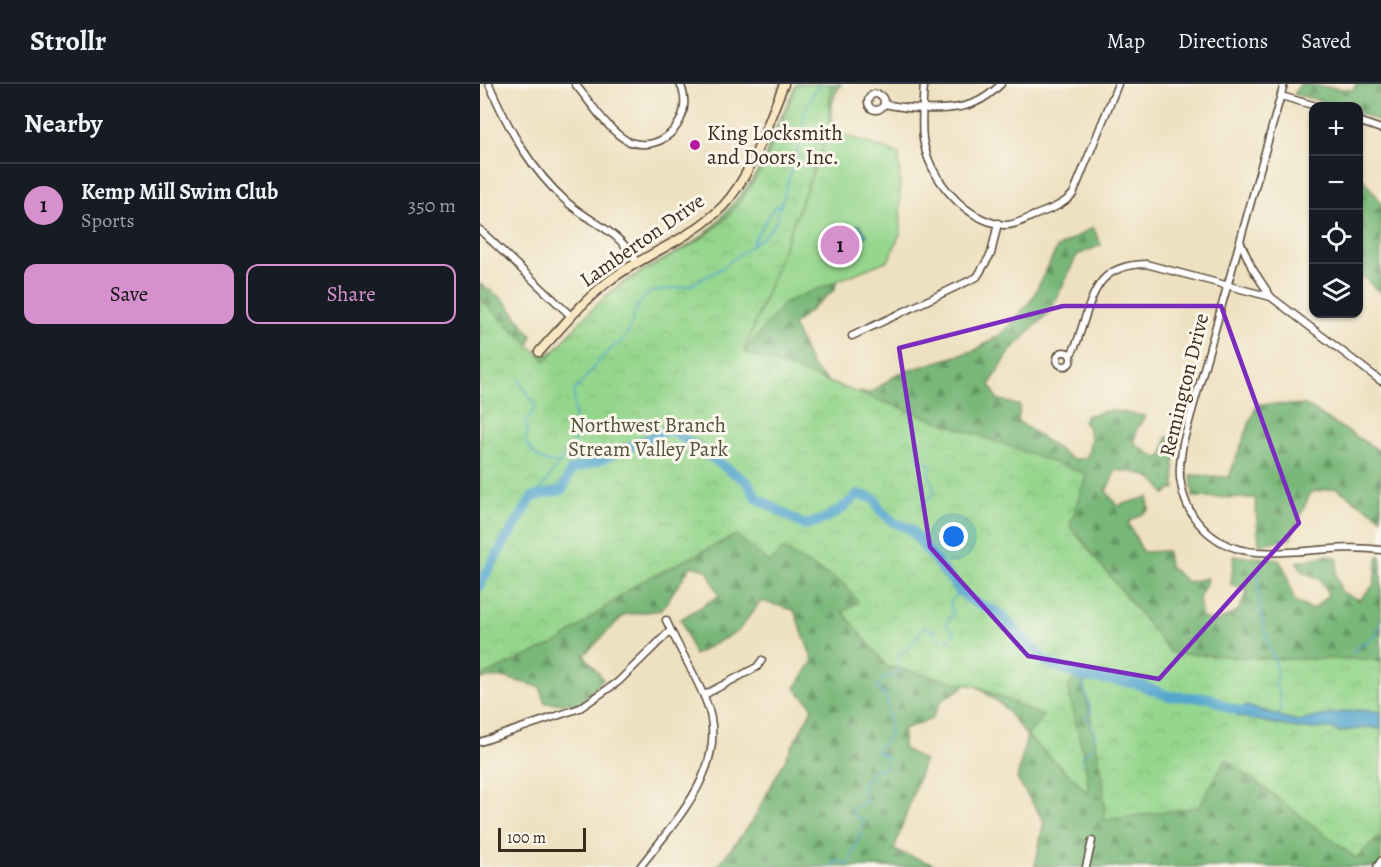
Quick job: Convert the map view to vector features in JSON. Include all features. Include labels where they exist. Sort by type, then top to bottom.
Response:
[{"type":"street","points":[[489,84],[507,127],[532,166],[569,204],[624,242],[637,263]]},
{"type":"street","points":[[575,84],[612,128],[625,139],[640,143],[659,141],[680,123],[685,105],[680,84]]},
{"type":"street","name":"Lamberton Drive","points":[[539,352],[571,316],[609,281],[692,232],[723,206],[752,159],[784,84]]},
{"type":"street","points":[[924,84],[922,107],[925,147],[940,182],[965,207],[998,223],[1017,223],[1060,205],[1073,194],[1118,84]]},
{"type":"street","points":[[884,104],[922,107],[966,106],[987,96],[1001,84]]},
{"type":"street","name":"Remington Drive","points":[[1284,84],[1183,443],[1180,483],[1184,502],[1191,514],[1211,536],[1240,550],[1257,553],[1333,548],[1381,550]]},
{"type":"street","points":[[1281,96],[1309,104]]},
{"type":"street","points":[[1363,122],[1381,129]]},
{"type":"street","points":[[852,336],[976,277],[991,254],[998,223]]},
{"type":"street","points":[[480,230],[571,316]]},
{"type":"street","points":[[1240,241],[1252,268],[1271,297],[1381,381]]},
{"type":"street","points":[[1070,355],[1076,345],[1097,286],[1115,269],[1129,264],[1146,264],[1271,297]]},
{"type":"street","points":[[640,867],[691,800],[704,776],[712,738],[711,720],[704,695],[666,620]]},
{"type":"street","points":[[480,742],[580,708],[618,682],[670,631]]},
{"type":"street","points":[[704,695],[757,667],[762,660]]},
{"type":"street","points":[[1086,867],[1092,841]]},
{"type":"street","points":[[1377,867],[1381,861]]},
{"type":"highlighted area","points":[[1063,306],[1221,306],[1299,523],[1159,679],[1028,656],[930,547],[899,348]]},
{"type":"green space","points":[[796,84],[841,84],[832,103],[833,122],[837,136],[777,254],[774,279],[837,277],[835,289],[793,325],[812,367],[838,391],[871,393],[897,374],[976,350],[1003,333],[1032,299],[1057,248],[1093,227],[1101,245],[1077,255],[1051,310],[1011,350],[990,384],[997,399],[1020,406],[1018,421],[1072,459],[1086,459],[1088,453],[1091,439],[1083,421],[1086,416],[1109,410],[1145,416],[1136,430],[1135,444],[1156,458],[1163,456],[1167,437],[1180,442],[1174,463],[1175,488],[1165,494],[1150,477],[1116,470],[1106,491],[1117,506],[1148,497],[1149,510],[1128,522],[1143,552],[1167,551],[1169,566],[1187,582],[1208,578],[1199,599],[1202,618],[1217,622],[1238,611],[1248,591],[1231,585],[1234,556],[1278,559],[1287,576],[1295,602],[1313,610],[1328,595],[1325,586],[1317,578],[1304,573],[1297,562],[1328,555],[1338,558],[1336,574],[1341,592],[1359,600],[1374,585],[1378,556],[1381,556],[1381,712],[1256,702],[898,511],[480,566],[480,284],[504,300],[532,336],[528,349],[538,354],[548,354],[559,348],[616,287],[694,242],[720,219],[756,175]]},
{"type":"green space","name":"Northwest Branch Stream Valley Park","points":[[796,84],[830,84],[829,130],[744,352],[1086,474],[1070,526],[1171,653],[1273,659],[1366,659],[1381,662],[1381,835],[1356,858],[1226,759],[1199,807],[1105,820],[1103,778],[1081,672],[1068,687],[1085,763],[1089,793],[1027,736],[1043,716],[979,687],[891,667],[889,669],[843,612],[858,602],[844,584],[782,549],[770,563],[736,535],[637,584],[560,641],[480,677],[480,299],[546,361],[581,321],[609,294],[705,236],[730,214],[761,169],[777,135]]},
{"type":"green space","points":[[1300,84],[1353,90],[1356,84],[1381,84],[1381,122],[1363,115],[1363,102],[1325,102],[1294,94]]},
{"type":"green space","points":[[829,130],[899,154],[901,231],[889,260],[785,302],[744,352]]},
{"type":"green space","points":[[1363,179],[1381,202],[1381,293],[1363,277]]},
{"type":"green space","points":[[1257,404],[1305,405],[1381,452],[1381,517],[1336,488],[1311,492],[1290,539],[1259,544],[1255,498],[1193,497],[1191,475],[1229,477]]},
{"type":"green space","points":[[622,457],[1069,680],[1081,677],[1105,683],[1381,729],[1381,867],[1035,867],[1044,821],[1017,779],[1027,736],[1003,706],[971,682],[942,700],[932,719],[903,729],[903,748],[924,761],[894,850],[932,864],[928,867],[717,867],[752,822],[813,707],[795,688],[813,661],[794,610],[761,601],[738,631],[694,655],[681,619],[719,596],[707,570],[691,566],[661,610],[624,615],[584,655],[603,679],[580,704],[545,703],[540,687],[503,677],[480,679],[480,603]]},
{"type":"water","points":[[859,224],[867,235],[841,253],[828,236],[837,229],[842,236]]},
{"type":"water","points":[[1245,706],[1299,721],[1350,711],[1381,712],[1381,729],[1369,727],[1339,732],[1325,728],[1302,729],[1237,716]]},
{"type":"waterway","points":[[536,496],[575,441],[574,392],[602,357],[626,337],[639,303],[651,292],[689,286],[719,270],[764,236],[775,224],[801,139],[805,111],[818,84]]},
{"type":"waterway","points":[[752,243],[775,206],[780,206]]},
{"type":"waterway","points":[[519,379],[536,407],[525,424],[528,431],[525,441],[539,458],[547,462],[559,463]]},
{"type":"waterway","points":[[480,586],[532,497],[562,490],[571,470],[603,459],[670,429],[747,482],[757,498],[804,525],[834,514],[858,494],[875,499],[880,510],[893,522],[910,529],[960,591],[971,600],[999,613],[1046,662],[1080,676],[1135,683],[1169,696],[1210,698],[1226,707],[1254,715]]},
{"type":"waterway","points":[[916,439],[919,460],[930,464],[929,475],[935,492],[921,506]]},
{"type":"waterway","points":[[1259,572],[1262,616],[1276,667],[1275,686],[1280,693],[1281,710],[1277,714]]},
{"type":"waterway","points":[[831,867],[836,861],[849,865],[864,820],[854,816],[851,809],[866,802],[866,796],[862,794],[864,782],[874,769],[884,769],[886,757],[876,751],[890,736],[887,700],[877,687],[886,676],[893,676],[899,671],[898,654],[908,650],[924,626],[934,631],[940,641],[949,640],[954,632],[946,625],[953,614],[950,602],[960,591]]},
{"type":"waterway","points":[[1352,654],[1358,647],[1376,636],[1381,621]]},
{"type":"waterway","points":[[1080,676],[1091,711],[1087,716],[1095,731],[1093,747],[1081,757],[1081,765]]},
{"type":"place","name":"King Locksmith and Doors, Inc.","points":[[695,145]]},
{"type":"place","name":"Kemp Mill Swim Club","points":[[840,245]]}]
